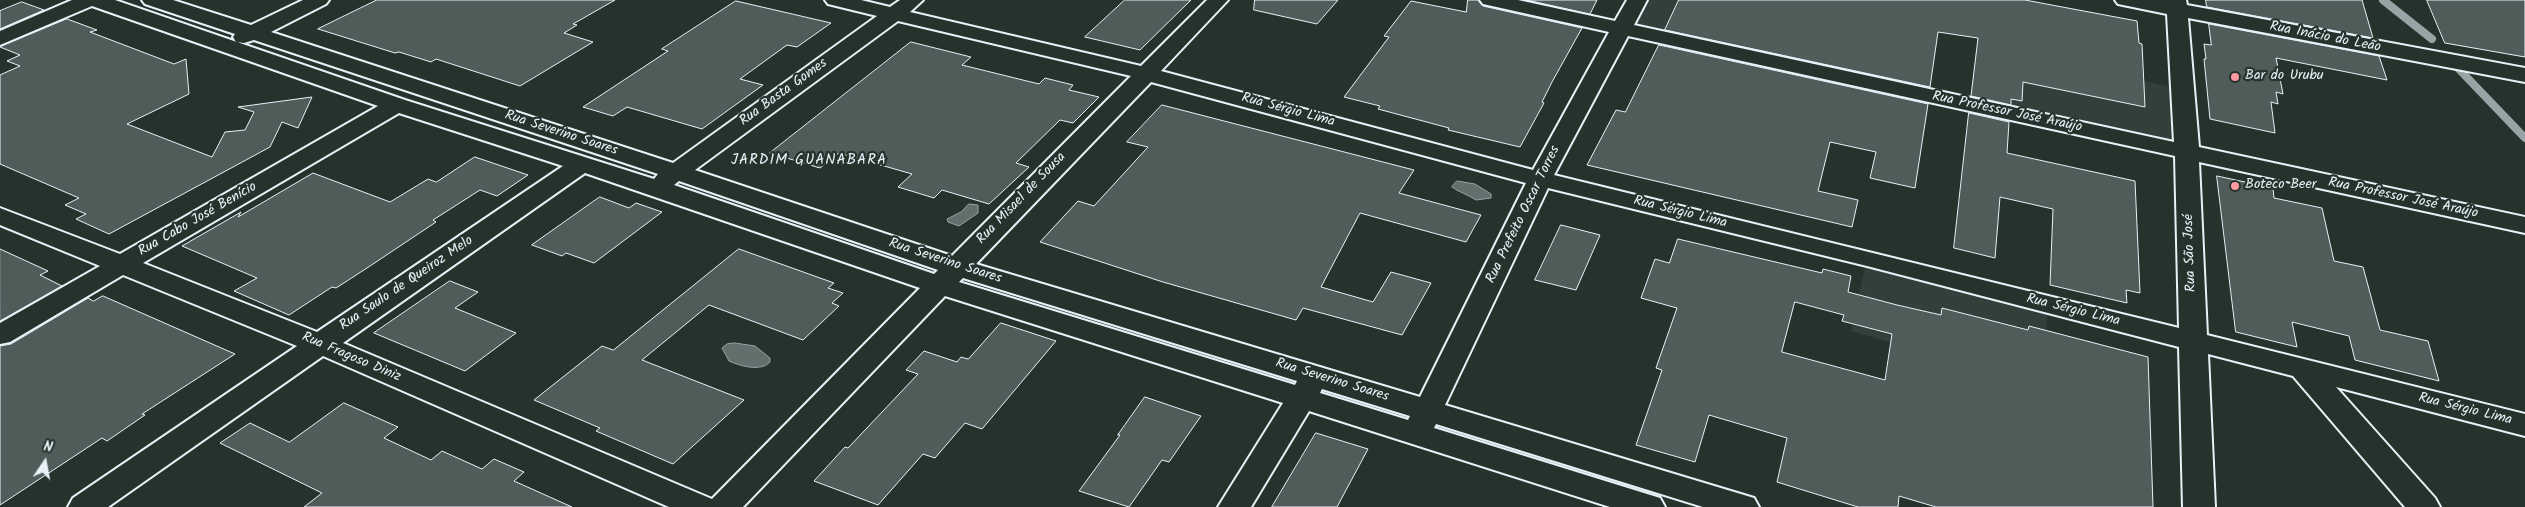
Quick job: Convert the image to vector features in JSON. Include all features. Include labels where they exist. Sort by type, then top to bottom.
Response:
[{"type":"street","points":[[0,39],[88,0]]},
{"type":"street","name":"Rua Severino Soares","points":[[95,0],[397,105],[655,187],[1309,387],[1428,410],[1743,507]]},
{"type":"street","name":"Rua Severino Soares","points":[[152,0],[676,172],[948,276]]},
{"type":"street","points":[[227,45],[319,0]]},
{"type":"street","name":"Rua Sérgio Lima","points":[[835,0],[1144,73],[1540,179],[1867,258],[2525,425]]},
{"type":"street","name":"Rua Basta Gomes","points":[[655,187],[913,0]]},
{"type":"street","name":"Rua Misael de Sousa","points":[[723,507],[1144,73],[1218,0]]},
{"type":"street","name":"Rua Professor José Araújo","points":[[1490,0],[2525,225]]},
{"type":"street","name":"Rua Prefeito Oscar Torres","points":[[1417,434],[1540,179],[1637,0]]},
{"type":"street","name":"Rua Inácio do Leão","points":[[2124,0],[2176,5],[2525,75]]},
{"type":"street","name":"Rua São José","points":[[2176,5],[2187,152],[2195,342],[2199,507]]},
{"type":"street","name":"Rua Cabo José Benício","points":[[0,335],[397,105]]},
{"type":"street","name":"Rua Saulo de Queiroz Melo","points":[[84,507],[583,163]]},
{"type":"street","name":"Rua Fragoso Diniz","points":[[0,216],[120,266],[320,344],[700,507]]},
{"type":"street","points":[[2302,369],[2424,507]]},
{"type":"street","points":[[1234,507],[1309,387]]},
{"type":"street","name":"Rua Severino Soares","points":[[1309,387],[1417,434],[1649,507]]},
{"type":"shaded area","points":[[1633,0],[1700,0],[1728,6],[1712,49],[1618,28]]},
{"type":"shaded area","points":[[2012,55],[2183,89],[2187,152],[2010,114]]},
{"type":"shaded area","points":[[1457,181],[1475,184],[1491,194],[1491,198],[1476,200],[1470,197],[1452,187]]},
{"type":"shaded area","points":[[969,204],[978,205],[978,213],[959,226],[948,222],[947,219],[961,212]]},
{"type":"shaded area","points":[[1867,258],[2048,304],[2043,387],[1851,331]]},
{"type":"shaded area","points":[[735,343],[755,346],[770,358],[770,362],[761,367],[756,367],[739,365],[729,361],[722,348],[727,344]]},
{"type":"building","points":[[377,0],[615,0],[573,24],[577,25],[564,33],[593,42],[520,86],[436,59],[431,62],[399,52],[395,53],[318,29]]},
{"type":"building","points":[[1125,0],[1191,0],[1140,50],[1085,37]]},
{"type":"building","points":[[1255,0],[1338,0],[1317,24],[1254,10]]},
{"type":"building","points":[[1468,0],[1478,0],[1483,6],[1582,28],[1552,82],[1542,102],[1544,103],[1520,147],[1448,130],[1449,128],[1378,109],[1380,106],[1344,97],[1389,37],[1384,36],[1411,1],[1466,12]]},
{"type":"building","points":[[1527,0],[1597,0],[1590,14]]},
{"type":"building","points":[[1679,0],[2025,0],[2137,21],[2139,43],[2142,44],[2145,107],[2023,82],[2022,101],[2011,99],[2011,105],[1971,96],[1978,38],[1938,32],[1930,87],[1665,30]]},
{"type":"building","points":[[2206,0],[2362,0],[2373,38],[2207,7]]},
{"type":"building","points":[[2427,0],[2525,0],[2525,57],[2445,43]]},
{"type":"building","points":[[736,1],[831,23],[797,47],[787,45],[740,79],[763,85],[702,129],[627,107],[613,116],[583,107],[668,51],[662,49]]},
{"type":"building","points":[[22,2],[44,10],[0,29],[0,11]]},
{"type":"building","points":[[67,19],[97,30],[90,32],[174,64],[186,59],[189,94],[127,124],[212,157],[225,132],[245,130],[254,112],[238,107],[312,97],[298,128],[282,122],[270,147],[109,234],[76,219],[86,214],[65,205],[79,198],[0,164],[0,75],[20,66],[7,61],[20,55],[0,47]]},
{"type":"building","points":[[2209,24],[2379,56],[2387,80],[2276,58],[2283,94],[2276,92],[2278,104],[2271,102],[2275,133],[2210,119],[2204,59],[2206,59],[2204,44],[2211,45]]},
{"type":"building","points":[[911,42],[971,57],[962,65],[1039,84],[1045,78],[1073,85],[1069,90],[1099,97],[1073,123],[1060,120],[1016,163],[1029,167],[989,204],[942,190],[934,198],[898,187],[912,174],[839,153],[820,168],[770,153]]},
{"type":"building","points":[[1659,45],[1928,104],[1915,188],[1870,178],[1876,152],[1830,142],[1818,191],[1858,200],[1852,227],[1587,165],[1616,110],[1625,112]]},
{"type":"building","points":[[1162,105],[1414,170],[1399,193],[1481,215],[1466,242],[1360,213],[1321,287],[1373,302],[1391,272],[1431,283],[1402,335],[1303,308],[1296,320],[1163,282],[1040,242],[1078,201],[1094,206],[1148,147],[1127,142]]},
{"type":"building","points":[[1969,113],[2009,122],[2007,153],[2135,181],[2140,293],[2126,290],[2127,303],[2050,285],[2053,209],[2000,197],[1995,258],[1954,248]]},
{"type":"building","points":[[475,157],[528,175],[497,196],[480,190],[433,220],[436,222],[367,268],[336,288],[332,287],[289,315],[234,291],[257,278],[182,246],[241,212],[238,217],[313,173],[390,202],[428,179],[436,182]]},
{"type":"building","points":[[2217,176],[2273,188],[2274,198],[2322,208],[2334,261],[2363,267],[2380,330],[2428,341],[2439,381],[2355,360],[2349,336],[2292,322],[2297,347],[2236,332]]},
{"type":"building","points":[[600,197],[629,208],[636,203],[662,212],[594,263],[566,253],[562,256],[532,245]]},
{"type":"building","points":[[1561,225],[1600,235],[1576,290],[1535,280]]},
{"type":"building","points":[[1678,239],[1822,273],[1823,269],[1851,276],[1848,292],[1897,305],[1941,315],[1942,308],[2028,330],[2029,326],[2148,357],[2153,507],[1936,507],[1899,496],[1898,507],[1858,507],[1777,482],[1787,438],[1709,415],[1695,462],[1636,445],[1662,370],[1656,368],[1677,308],[1641,298],[1655,259],[1669,263]],"holes":[[[1795,302],[1844,315],[1842,321],[1892,334],[1885,380],[1782,352]]]},
{"type":"building","points":[[0,249],[48,271],[40,275],[62,286],[0,321]]},
{"type":"building","points":[[739,249],[834,283],[828,288],[843,293],[832,303],[839,306],[803,340],[709,305],[642,360],[744,400],[673,464],[596,431],[600,428],[534,400],[602,346],[613,350]]},
{"type":"building","points":[[450,281],[478,292],[455,308],[516,333],[465,371],[374,333]]},
{"type":"building","points":[[103,296],[235,354],[142,414],[145,415],[107,441],[102,438],[0,505],[0,346],[11,344],[88,298],[93,301]]},
{"type":"building","points":[[1001,323],[1056,341],[982,429],[965,423],[935,458],[923,454],[878,505],[814,481],[918,374],[906,370],[924,351],[957,362],[961,357],[968,359]]},
{"type":"building","points":[[1145,397],[1201,416],[1169,462],[1162,460],[1129,507],[1079,491],[1120,435],[1118,435]]},
{"type":"building","points":[[344,403],[398,427],[384,438],[431,460],[442,451],[482,469],[494,459],[524,472],[514,481],[572,507],[304,507],[322,493],[220,443],[250,423],[289,442]]},
{"type":"building","points":[[1316,433],[1368,449],[1337,507],[1272,507]]},
{"type":"waterway","points":[[2383,0],[2432,39]]},
{"type":"waterway","points":[[2456,66],[2525,138]]},
{"type":"place","name":"Bar do Urubu","points":[[2235,77]]},
{"type":"place","name":"Boteco Beer","points":[[2235,186]]},
{"type":"district","name":"JARDIM GUANABARA","points":[[809,161]]}]
